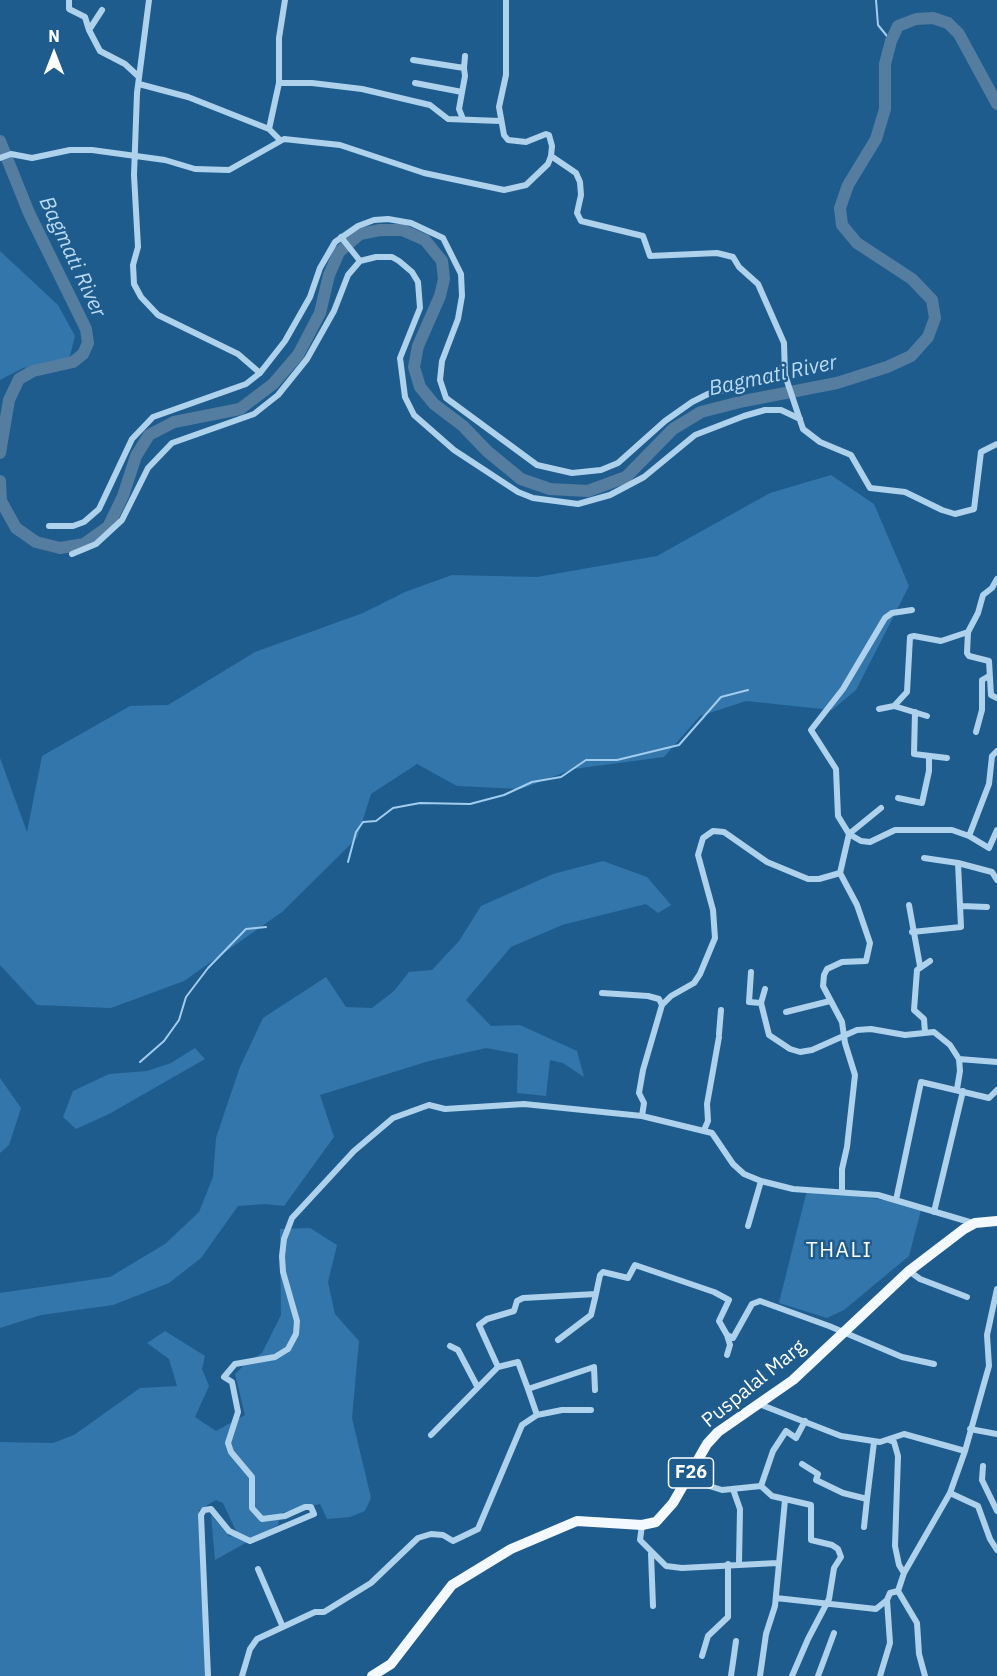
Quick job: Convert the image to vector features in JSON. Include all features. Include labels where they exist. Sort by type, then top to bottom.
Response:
[{"type":"main road","points":[[975,1223],[997,1221]]},
{"type":"main road","name":"Puspalal Marg","points":[[642,1525],[661,1518],[707,1444],[718,1432],[793,1380],[842,1331],[909,1271],[975,1223]]},
{"type":"main road","points":[[372,1676],[391,1664],[452,1585],[486,1563],[565,1523],[589,1520],[642,1525]]},
{"type":"street","points":[[69,0],[69,9],[85,16],[89,30],[100,51],[125,64],[139,81],[188,97],[269,129],[280,140]]},
{"type":"street","points":[[148,0],[137,93],[135,155],[138,247],[132,274],[141,297],[158,315],[238,354],[260,373]]},
{"type":"street","points":[[269,129],[279,83],[279,38],[285,0]]},
{"type":"street","points":[[0,158],[11,154],[32,158],[81,150],[135,155],[195,169],[228,171],[252,159],[280,140],[340,145],[424,173],[492,190],[526,185],[548,164],[552,146],[549,135],[546,134],[526,142],[508,140],[500,122],[499,107],[506,75],[506,0]]},
{"type":"street","points":[[89,30],[102,10]]},
{"type":"street","points":[[463,119],[459,109],[465,56]]},
{"type":"street","points":[[413,60],[464,68]]},
{"type":"street","points":[[279,83],[327,84],[386,93],[430,105],[448,119],[500,122]]},
{"type":"street","points":[[416,83],[462,92]]},
{"type":"street","points":[[551,156],[571,169],[579,178],[581,195],[577,213],[581,221],[643,236],[650,256],[717,253],[733,257],[739,267],[758,284],[784,343],[785,375],[792,402],[803,429],[812,437],[851,455],[870,488],[905,492],[955,514],[974,509],[981,452],[997,444]]},
{"type":"street","points":[[49,526],[73,526],[84,522],[99,509],[132,439],[153,417],[246,384],[260,373],[285,341],[310,297],[320,268],[335,242],[358,226],[388,219],[411,223],[443,238],[461,274],[462,296],[458,319],[442,361],[440,380],[446,398],[537,465],[557,472],[587,473],[618,463],[665,421],[692,402],[708,394],[771,378],[784,365]]},
{"type":"street","points":[[342,238],[359,260]]},
{"type":"street","points":[[72,554],[96,544],[122,520],[148,468],[172,442],[254,414],[278,395],[307,359],[334,311],[348,275],[359,260],[376,257],[392,258],[412,272],[418,282],[420,308],[400,358],[405,397],[414,415],[453,450],[518,492],[533,498],[578,504],[610,495],[644,477],[694,435],[765,410],[781,410],[800,419]]},
{"type":"street","points":[[997,579],[995,588],[983,595],[978,613],[968,632],[967,653],[969,656],[989,661],[991,695],[997,698]]},
{"type":"street","points":[[912,610],[892,613],[885,618],[843,689],[812,725],[813,736],[836,770],[838,816],[849,834],[861,841],[870,842],[895,830],[937,829],[969,836],[989,848],[997,830]]},
{"type":"street","points":[[894,706],[907,692],[910,638],[914,636],[941,641],[968,632]]},
{"type":"street","points":[[976,732],[982,710],[982,680],[989,676]]},
{"type":"street","points":[[879,709],[894,706],[927,716]]},
{"type":"street","points":[[915,712],[914,754],[947,758]]},
{"type":"street","points":[[969,836],[994,773],[992,756],[997,751]]},
{"type":"street","points":[[898,798],[922,803],[929,771],[929,756]]},
{"type":"street","points":[[842,1192],[842,1169],[847,1148],[855,1075],[842,1022],[823,986],[827,969],[842,962],[866,961],[870,943],[857,905],[840,873],[849,834],[881,808]]},
{"type":"street","points":[[642,1116],[644,1103],[639,1093],[643,1070],[662,1005],[671,996],[694,983],[715,938],[713,910],[698,855],[703,838],[713,831],[724,832],[767,862],[808,879],[819,879],[840,873]]},
{"type":"street","points":[[924,858],[992,872],[997,880]]},
{"type":"street","points":[[912,932],[961,927],[957,863]]},
{"type":"street","points":[[909,905],[912,932],[920,966]]},
{"type":"street","points":[[961,906],[987,907]]},
{"type":"street","points":[[925,1033],[924,1019],[914,1010],[917,970],[930,961]]},
{"type":"street","points":[[751,972],[750,1002],[761,1003]]},
{"type":"street","points":[[765,989],[761,1003],[769,1035],[790,1049],[800,1052],[812,1050],[845,1035],[872,1029],[905,1035],[934,1032],[944,1039],[959,1059],[960,1090],[934,1212]]},
{"type":"street","points":[[602,993],[648,996],[659,999],[662,1005]]},
{"type":"street","points":[[786,1012],[830,1001]]},
{"type":"street","points":[[704,1130],[708,1121],[707,1104],[722,1010]]},
{"type":"street","points":[[959,1059],[997,1062]]},
{"type":"street","points":[[896,1200],[921,1082],[989,1098],[997,1090]]},
{"type":"street","points":[[208,1676],[201,1515],[204,1510],[211,1509],[229,1531],[250,1541],[314,1514],[311,1507],[273,1519],[262,1519],[256,1515],[250,1504],[252,1476],[231,1452],[228,1443],[237,1422],[238,1412],[232,1382],[224,1377],[235,1365],[275,1357],[288,1349],[296,1334],[297,1321],[283,1272],[282,1256],[284,1239],[292,1218],[354,1151],[393,1118],[429,1105],[445,1109],[524,1104],[642,1116],[704,1130],[716,1136],[733,1164],[744,1174],[760,1181],[793,1189],[842,1192],[896,1200],[975,1223]]},
{"type":"street","points":[[747,1226],[760,1181]]},
{"type":"street","points":[[558,1340],[591,1316],[600,1275],[603,1272],[628,1278],[635,1265],[729,1300],[719,1321],[730,1345],[727,1355]]},
{"type":"street","points":[[909,1271],[920,1279],[967,1297]]},
{"type":"street","points":[[925,1676],[919,1654],[917,1623],[898,1591],[904,1573],[950,1493],[965,1451],[989,1366],[989,1323],[997,1289]]},
{"type":"street","points":[[498,1367],[478,1325],[487,1319],[514,1311],[517,1301],[523,1298],[596,1294]]},
{"type":"street","points":[[727,1335],[734,1338],[752,1304],[760,1301],[842,1331],[902,1357],[934,1364]]},
{"type":"street","points":[[450,1346],[463,1358],[477,1386]]},
{"type":"street","points":[[431,1434],[498,1367],[518,1362],[537,1415]]},
{"type":"street","points":[[528,1389],[594,1367],[595,1390]]},
{"type":"street","points":[[759,1404],[841,1436],[874,1442],[889,1440],[894,1442],[898,1456],[896,1546],[899,1565],[904,1573]]},
{"type":"street","points":[[242,1676],[250,1649],[257,1639],[282,1625],[315,1612],[324,1612],[371,1583],[418,1538],[431,1534],[443,1535],[453,1541],[478,1528],[522,1425],[537,1415],[562,1410],[591,1410]]},
{"type":"street","points":[[761,1486],[773,1451],[786,1431],[796,1438],[805,1421]]},
{"type":"street","points":[[970,1430],[997,1434]]},
{"type":"street","points":[[889,1440],[891,1436],[904,1434],[965,1451]]},
{"type":"street","points":[[864,1527],[874,1442]]},
{"type":"street","points":[[802,1464],[818,1474],[816,1480],[843,1493],[867,1498]]},
{"type":"street","points":[[983,1466],[982,1480],[997,1510]]},
{"type":"street","points":[[687,1479],[722,1490],[761,1486]]},
{"type":"street","points":[[761,1486],[769,1495],[811,1505],[811,1539],[832,1545],[838,1549],[841,1557],[834,1568],[827,1603],[792,1676]]},
{"type":"street","points":[[734,1492],[740,1509],[739,1563]]},
{"type":"street","points":[[950,1493],[978,1506],[990,1539],[997,1550]]},
{"type":"street","points":[[760,1676],[766,1634],[776,1598],[777,1563],[785,1500]]},
{"type":"street","points":[[642,1525],[640,1540],[651,1554],[666,1566],[777,1563]]},
{"type":"street","points":[[651,1554],[653,1605]]},
{"type":"street","points":[[702,1656],[708,1636],[728,1617],[728,1564]]},
{"type":"street","points":[[258,1569],[282,1625]]},
{"type":"street","points":[[880,1676],[890,1643],[887,1600],[890,1593],[898,1591]]},
{"type":"street","points":[[776,1598],[876,1609],[887,1600]]},
{"type":"street","points":[[818,1676],[834,1633]]},
{"type":"street","points":[[731,1676],[736,1641]]},
{"type":"shaded area","points":[[0,251],[58,305],[75,336],[69,360],[23,368],[0,380]]},
{"type":"shaded area","points":[[831,475],[874,504],[909,586],[856,690],[832,710],[746,701],[700,716],[664,757],[573,769],[521,789],[457,786],[417,764],[371,794],[357,838],[282,912],[184,981],[111,1008],[37,1005],[0,965],[0,758],[27,832],[42,756],[130,706],[168,705],[255,652],[363,613],[405,592],[452,575],[537,577],[657,556],[770,493]]},
{"type":"shaded area","points":[[603,861],[647,877],[671,905],[658,913],[646,904],[562,925],[511,947],[466,1000],[491,1026],[520,1025],[577,1051],[584,1077],[563,1063],[550,1060],[546,1096],[517,1093],[518,1054],[486,1048],[429,1061],[320,1095],[334,1137],[284,1206],[265,1204],[238,1206],[201,1258],[169,1283],[113,1305],[41,1315],[0,1328],[0,1293],[110,1277],[165,1244],[199,1212],[213,1177],[216,1138],[240,1067],[263,1018],[326,977],[346,1007],[372,1008],[394,991],[409,972],[432,970],[459,941],[481,906],[553,874]]},
{"type":"shaded area","points":[[195,1048],[205,1059],[109,1114],[76,1129],[63,1117],[73,1091],[109,1074],[147,1071],[171,1063]]},
{"type":"shaded area","points":[[0,1078],[21,1108],[9,1145],[0,1153]]},
{"type":"shaded area","points":[[807,1190],[892,1201],[921,1210],[909,1256],[844,1310],[827,1318],[779,1303]]},
{"type":"shaded area","points":[[310,1228],[337,1245],[328,1282],[335,1314],[359,1341],[352,1418],[371,1498],[365,1511],[350,1517],[327,1519],[320,1504],[281,1513],[278,1525],[215,1560],[211,1515],[230,1537],[237,1533],[223,1503],[216,1500],[199,1510],[201,1567],[211,1676],[0,1676],[0,1442],[53,1443],[74,1435],[140,1388],[177,1386],[169,1359],[147,1343],[165,1331],[205,1356],[202,1369],[209,1386],[195,1417],[216,1431],[245,1415],[235,1374],[246,1363],[262,1353],[281,1315],[280,1229]]},
{"type":"waterway","points":[[876,0],[878,25],[891,41]]},
{"type":"waterway","name":"Bagmati River","points":[[0,481],[1,501],[16,528],[36,542],[60,548],[84,544],[108,527],[123,496],[136,456],[149,435],[174,422],[240,409],[273,384],[298,355],[320,313],[329,275],[339,252],[360,234],[380,230],[402,230],[425,240],[442,261],[444,279],[440,296],[418,346],[414,367],[420,387],[434,404],[463,426],[487,451],[521,479],[550,489],[588,491],[626,477],[673,429],[701,412],[837,383],[887,367],[911,356],[928,337],[935,318],[932,300],[912,279],[857,243],[842,225],[840,208],[848,185],[876,139],[885,109],[885,64],[898,26],[916,19],[933,18],[948,23],[959,34],[997,104]]},
{"type":"waterway","name":"Bagmati River","points":[[0,141],[29,213],[86,329],[88,343],[83,354],[73,362],[33,371],[19,379],[9,400],[0,453]]},
{"type":"waterway","points":[[348,862],[356,832],[363,822],[376,821],[393,808],[420,803],[470,804],[504,795],[532,782],[561,777],[586,760],[617,760],[679,745],[721,697],[748,690]]},
{"type":"waterway","points":[[140,1062],[164,1041],[179,1020],[186,997],[208,968],[246,929],[266,927]]},
{"type":"district","name":"THALI","points":[[839,1251]]}]
